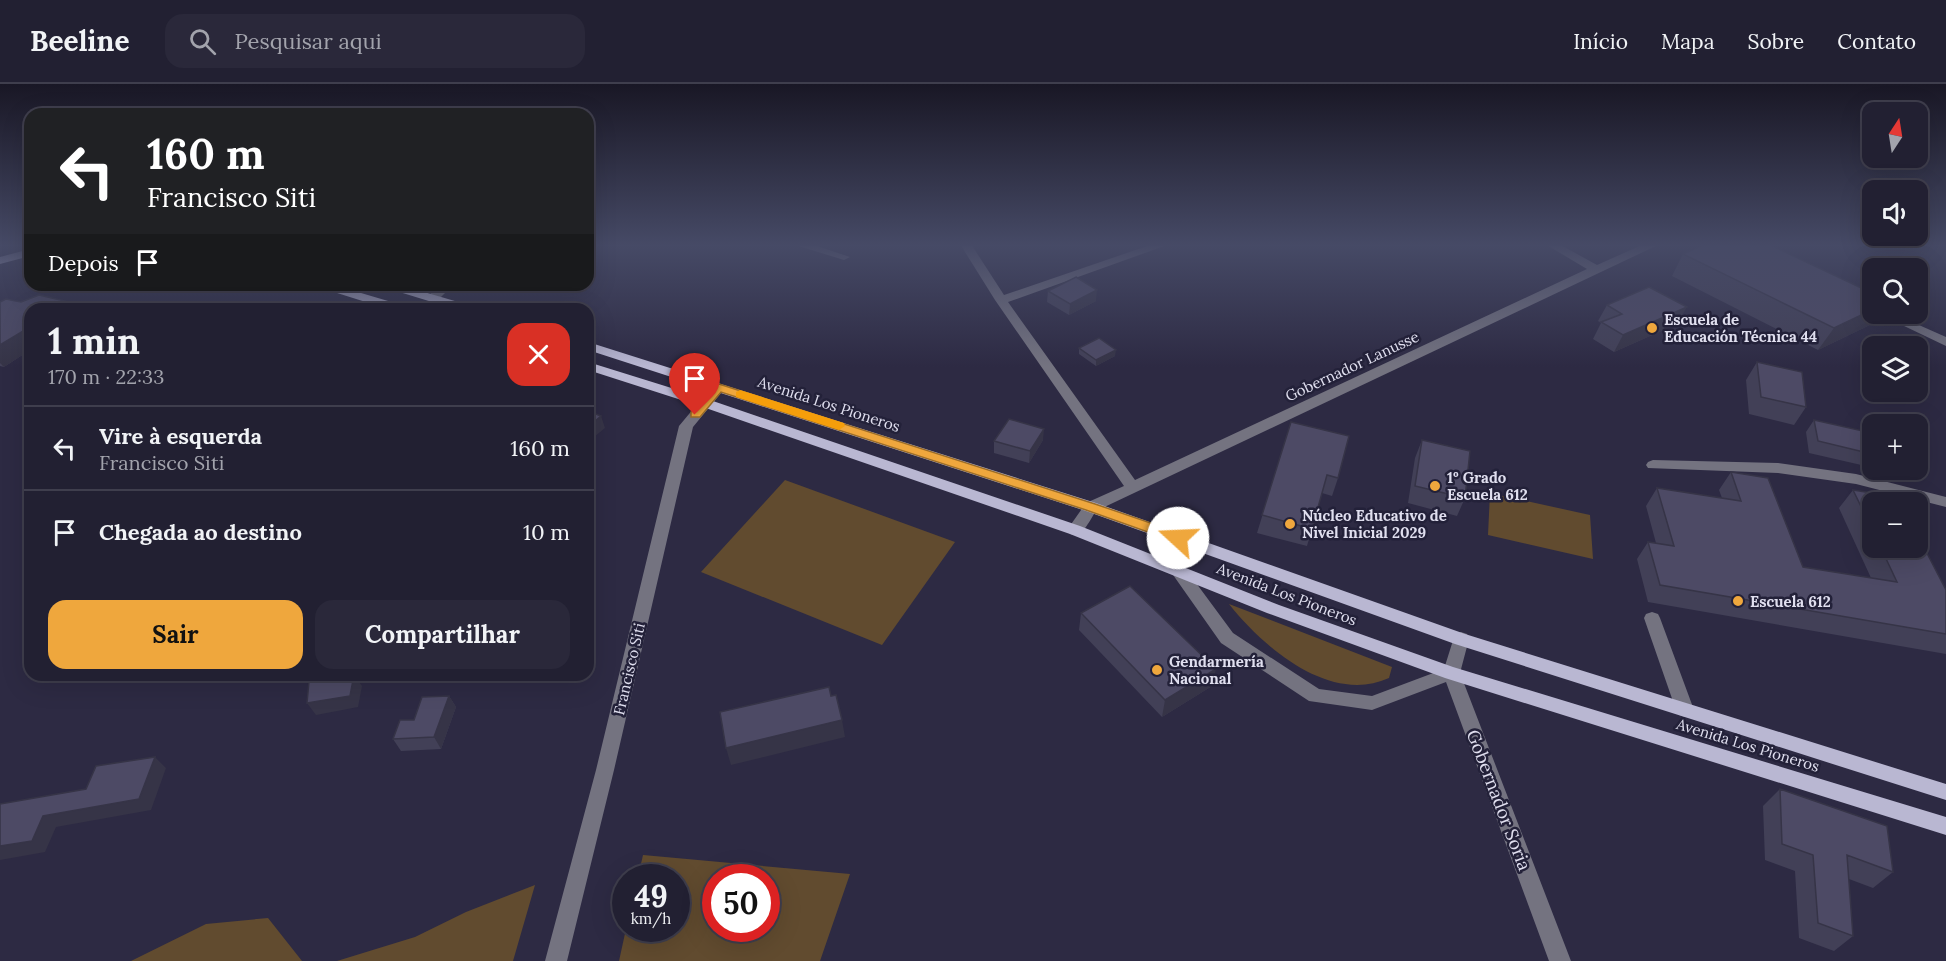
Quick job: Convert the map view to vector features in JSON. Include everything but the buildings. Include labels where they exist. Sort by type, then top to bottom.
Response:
[{"type":"main road","points":[[342,291],[381,303]]},
{"type":"main road","points":[[408,291],[449,303]]},
{"type":"main road","name":"Avenida Los Pioneros","points":[[594,348],[1091,507],[1461,639],[1946,792]]},
{"type":"main road","name":"Avenida Los Pioneros","points":[[594,368],[705,403],[1075,531],[1451,674],[1689,745],[1946,826]]},
{"type":"street","points":[[991,285],[1133,488]]},
{"type":"street","points":[[1000,300],[1044,285]]},
{"type":"street","name":"Gobernador Lanusse","points":[[1091,507],[1562,285]]},
{"type":"street","points":[[433,298],[441,291]]},
{"type":"street","points":[[1907,324],[1946,342]]},
{"type":"street","name":"Francisco Siti","points":[[556,961],[605,770],[686,426],[719,387]]},
{"type":"street","points":[[1653,465],[1778,468],[1856,479],[1946,502]]},
{"type":"street","points":[[1075,531],[1091,507]]},
{"type":"street","points":[[1179,572],[1227,638],[1315,696],[1372,704],[1451,674],[1461,639]]},
{"type":"street","points":[[1652,618],[1685,710]]},
{"type":"street","name":"Gobernador Soria","points":[[1451,674],[1560,961]]},
{"type":"shaded area","points":[[785,480],[955,542],[882,645],[701,572]]},
{"type":"shaded area","points":[[1490,493],[1590,515],[1593,559],[1488,535]]},
{"type":"shaded area","points":[[1229,604],[1392,667],[1389,678],[1367,684],[1344,684],[1321,678],[1300,667],[1260,638]]},
{"type":"shaded area","points":[[643,855],[741,864],[702,864],[702,942],[780,942],[780,868],[850,874],[820,961],[619,961],[623,942],[690,942],[690,864],[641,864]]},
{"type":"shaded area","points":[[535,885],[513,961],[337,961],[415,937],[466,912]]},
{"type":"shaded area","points":[[268,918],[302,961],[131,961],[206,924]]},
{"type":"slow traffic","points":[[740,394],[839,426]]},
{"type":"place","name":"Escuela de Educación Técnica 44","points":[[1652,328]]},
{"type":"place","name":"1º Grado Escuela 612","points":[[1435,486]]},
{"type":"place","name":"Núcleo Educativo de Nivel Inicial 2029","points":[[1290,524]]},
{"type":"place","name":"Escuela 612","points":[[1738,601]]},
{"type":"place","name":"Gendarmería Nacional","points":[[1157,670]]},
{"type":"route","points":[[695,415],[719,387],[1091,507],[1178,538]]}]
